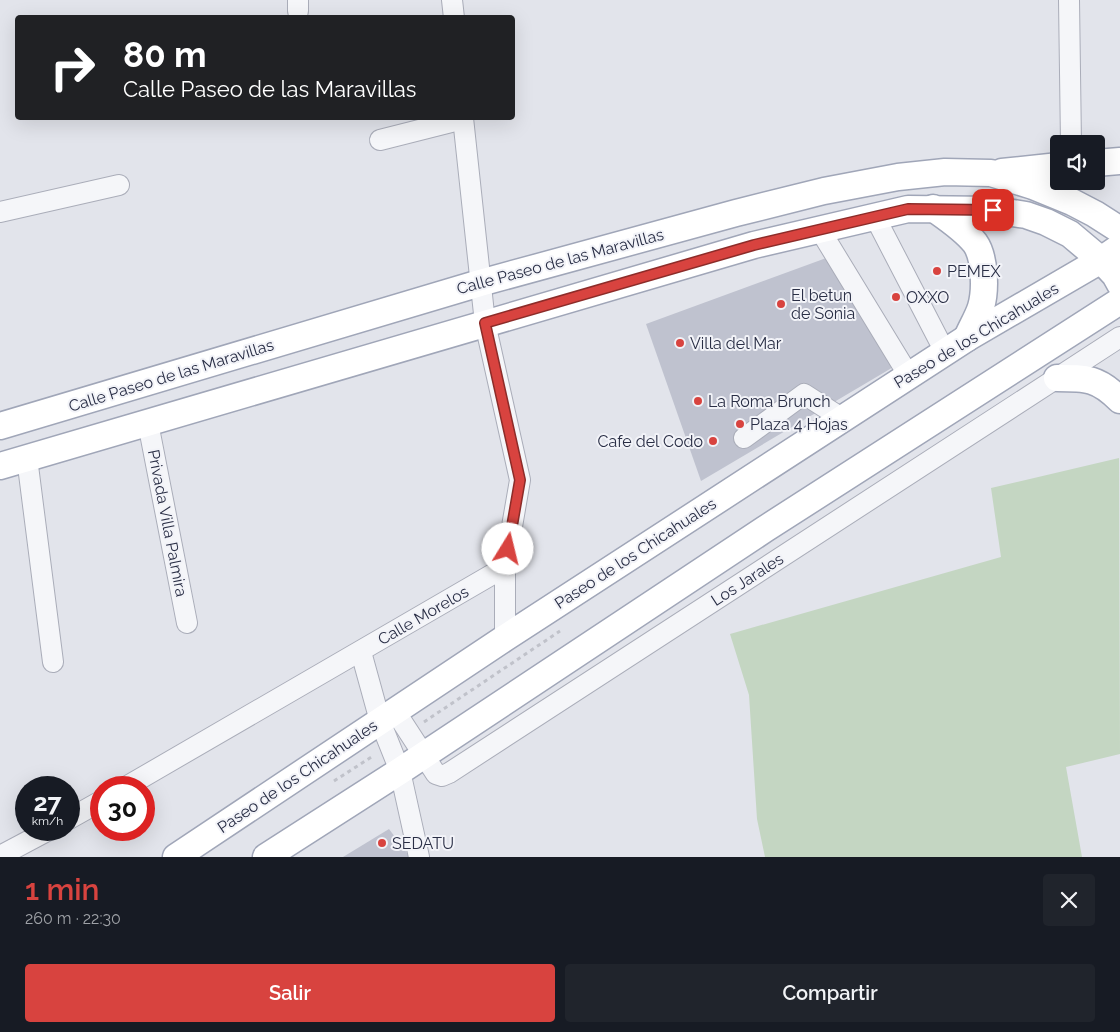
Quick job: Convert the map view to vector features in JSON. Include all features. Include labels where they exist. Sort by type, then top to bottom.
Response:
[{"type":"main road","points":[[1105,162],[1120,161]]},
{"type":"main road","points":[[991,173],[1050,167]]},
{"type":"main road","name":"Calle Paseo de las Maravillas","points":[[0,426],[480,283],[726,215],[824,191],[898,177],[946,172],[991,173],[1033,186],[1072,202],[1120,230]]},
{"type":"main road","points":[[920,208],[955,224],[975,243],[981,258],[985,279],[982,306],[966,338]]},
{"type":"main road","points":[[0,466],[754,245],[920,208],[993,210],[1026,215],[1046,222],[1110,253],[1115,275],[1120,284]]},
{"type":"main road","name":"Paseo de los Chicahuales","points":[[176,857],[505,638],[966,338],[1110,253]]},
{"type":"main road","points":[[266,857],[400,771],[765,529],[1120,301]]},
{"type":"main road","points":[[1057,378],[1077,378],[1096,381],[1108,388],[1120,400]]},
{"type":"street","points":[[452,0],[454,15]]},
{"type":"street","points":[[1069,0],[1071,135]]},
{"type":"street","points":[[380,140],[455,120]]},
{"type":"street","points":[[463,120],[485,323],[520,480],[505,567],[505,638]]},
{"type":"street","points":[[0,212],[120,185]]},
{"type":"street","points":[[875,217],[945,352]]},
{"type":"street","points":[[820,230],[909,376]]},
{"type":"street","name":"Los Jarales","points":[[388,716],[424,754],[436,774],[442,776],[449,773],[1120,336]]},
{"type":"street","points":[[744,438],[804,394],[843,419]]},
{"type":"street","name":"Privada Villa Palmira","points":[[148,422],[187,623]]},
{"type":"street","points":[[27,458],[53,662]]},
{"type":"street","name":"Calle Morelos","points":[[145,776],[505,567]]},
{"type":"street","points":[[361,652],[388,716],[419,857]]},
{"type":"street","points":[[0,856],[28,841]]},
{"type":"green space","points":[[1119,458],[1120,754],[1066,767],[1082,857],[765,857],[757,819],[749,695],[730,634],[1001,557],[991,488]]},
{"type":"building","name":"Plaza 4 Hojas","points":[[829,257],[895,366],[701,481],[646,324]]},
{"type":"building","name":"SEDATU","points":[[389,829],[410,857],[343,857]]},
{"type":"place","name":"PEMEX","points":[[937,271]]},
{"type":"place","name":"OXXO","points":[[896,297]]},
{"type":"place","name":"El betun de Sonia","points":[[781,304]]},
{"type":"place","name":"Villa del Mar","points":[[680,343]]},
{"type":"place","name":"La Roma Brunch","points":[[698,401]]},
{"type":"place","name":"Plaza 4 Hojas","points":[[740,424]]},
{"type":"place","name":"Cafe del Codo","points":[[713,441]]},
{"type":"place","name":"SEDATU","points":[[382,843]]},
{"type":"route","points":[[508,549],[520,480],[485,323],[754,245],[908,209],[993,210]]}]
